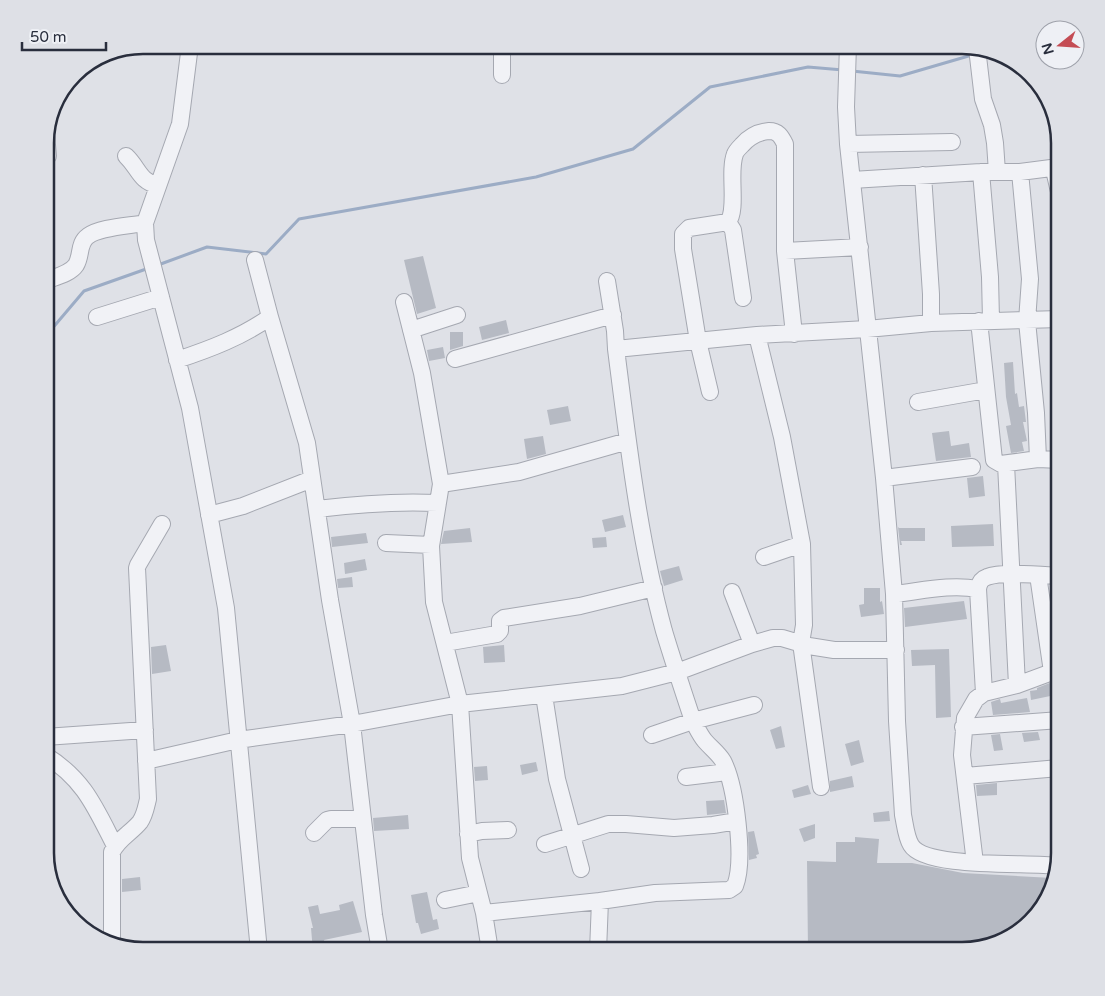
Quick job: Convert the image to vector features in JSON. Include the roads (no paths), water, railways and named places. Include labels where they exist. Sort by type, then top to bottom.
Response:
[{"type":"street","points":[[189,54],[180,124],[145,223],[146,240],[190,408],[226,608],[258,942]]},
{"type":"street","points":[[502,54],[502,75]]},
{"type":"street","points":[[847,54],[846,107],[848,144],[884,478],[894,594],[897,720],[903,815],[911,845],[918,852],[936,858],[975,863],[1050,866]]},
{"type":"street","points":[[978,55],[980,84],[995,143],[997,172]]},
{"type":"street","points":[[710,392],[698,341],[683,248],[683,234],[689,228],[728,222],[731,218],[732,209],[732,166],[735,153],[754,134],[767,131],[776,132],[781,136],[785,144],[785,251],[794,334]]},
{"type":"street","points":[[848,144],[952,142]]},
{"type":"street","points":[[126,156],[132,161],[143,179],[149,184],[157,185]]},
{"type":"street","points":[[852,180],[1051,169]]},
{"type":"street","points":[[981,172],[990,277],[985,320],[986,390],[994,460],[997,463],[1006,464],[1038,459],[1051,460]]},
{"type":"street","points":[[1020,172],[1030,279],[1027,320],[1036,414],[1038,459]]},
{"type":"street","points":[[923,175],[931,294],[930,323]]},
{"type":"street","points":[[728,222],[733,230],[743,298]]},
{"type":"street","points":[[54,278],[74,268],[82,242],[88,236],[97,232],[145,223]]},
{"type":"street","points":[[785,251],[860,247]]},
{"type":"street","points":[[255,260],[307,443],[330,600],[352,724],[379,942]]},
{"type":"street","points":[[484,914],[654,893],[732,889],[736,886],[738,877],[737,821],[727,772],[721,759],[703,738],[693,721],[664,630],[654,588],[628,441],[613,315],[607,281]]},
{"type":"street","points":[[97,317],[160,291]]},
{"type":"street","points":[[404,302],[422,373],[441,484],[431,545],[434,602],[460,704],[470,858],[484,914],[489,942]]},
{"type":"street","points":[[455,359],[613,315]]},
{"type":"street","points":[[411,330],[458,316]]},
{"type":"street","points":[[177,360],[213,348],[253,329],[270,317]]},
{"type":"street","points":[[616,349],[757,335],[867,329],[930,323],[1051,319]]},
{"type":"street","points":[[757,335],[782,437],[802,544],[804,625],[801,643],[821,787]]},
{"type":"street","points":[[918,402],[986,390]]},
{"type":"street","points":[[441,484],[520,472],[628,441]]},
{"type":"street","points":[[1006,464],[1010,575],[1017,685]]},
{"type":"street","points":[[884,478],[972,467]]},
{"type":"street","points":[[209,515],[243,506],[312,479]]},
{"type":"street","points":[[317,508],[358,504],[438,503]]},
{"type":"street","points":[[112,936],[112,852],[115,846],[140,822],[148,799],[137,568],[162,524]]},
{"type":"street","points":[[386,543],[431,545]]},
{"type":"street","points":[[764,557],[802,544]]},
{"type":"street","points":[[1038,575],[1051,643]]},
{"type":"street","points":[[984,693],[978,589],[981,580],[987,576],[1051,576]]},
{"type":"street","points":[[894,594],[948,588],[966,587],[978,589]]},
{"type":"street","points":[[445,643],[496,634],[500,631],[500,621],[504,618],[580,606],[654,588]]},
{"type":"street","points":[[732,592],[752,644]]},
{"type":"street","points":[[146,761],[238,740],[352,724],[460,704],[622,686],[677,672],[773,638],[782,638],[834,650],[896,650]]},
{"type":"street","points":[[975,863],[962,755],[963,727],[969,708],[984,693],[1017,685],[1051,671]]},
{"type":"street","points":[[544,695],[556,779],[581,869]]},
{"type":"street","points":[[652,735],[693,721],[754,705]]},
{"type":"street","points":[[963,727],[1051,721]]},
{"type":"street","points":[[54,736],[146,730]]},
{"type":"street","points":[[54,762],[69,773],[87,793],[115,846]]},
{"type":"street","points":[[965,776],[1051,769]]},
{"type":"street","points":[[686,777],[727,772]]},
{"type":"street","points":[[314,833],[323,823],[330,819],[363,819]]},
{"type":"street","points":[[545,844],[608,824],[674,828],[737,821]]},
{"type":"street","points":[[468,834],[482,831],[508,830]]},
{"type":"street","points":[[445,900],[479,893]]},
{"type":"street","points":[[598,942],[600,901]]},
{"type":"waterway","points":[[852,71],[900,76],[972,55]]},
{"type":"waterway","points":[[158,265],[207,247],[266,254],[299,219],[536,177],[633,149],[710,87],[808,67],[843,70]]},
{"type":"waterway","points":[[54,326],[84,291],[149,268]]}]
